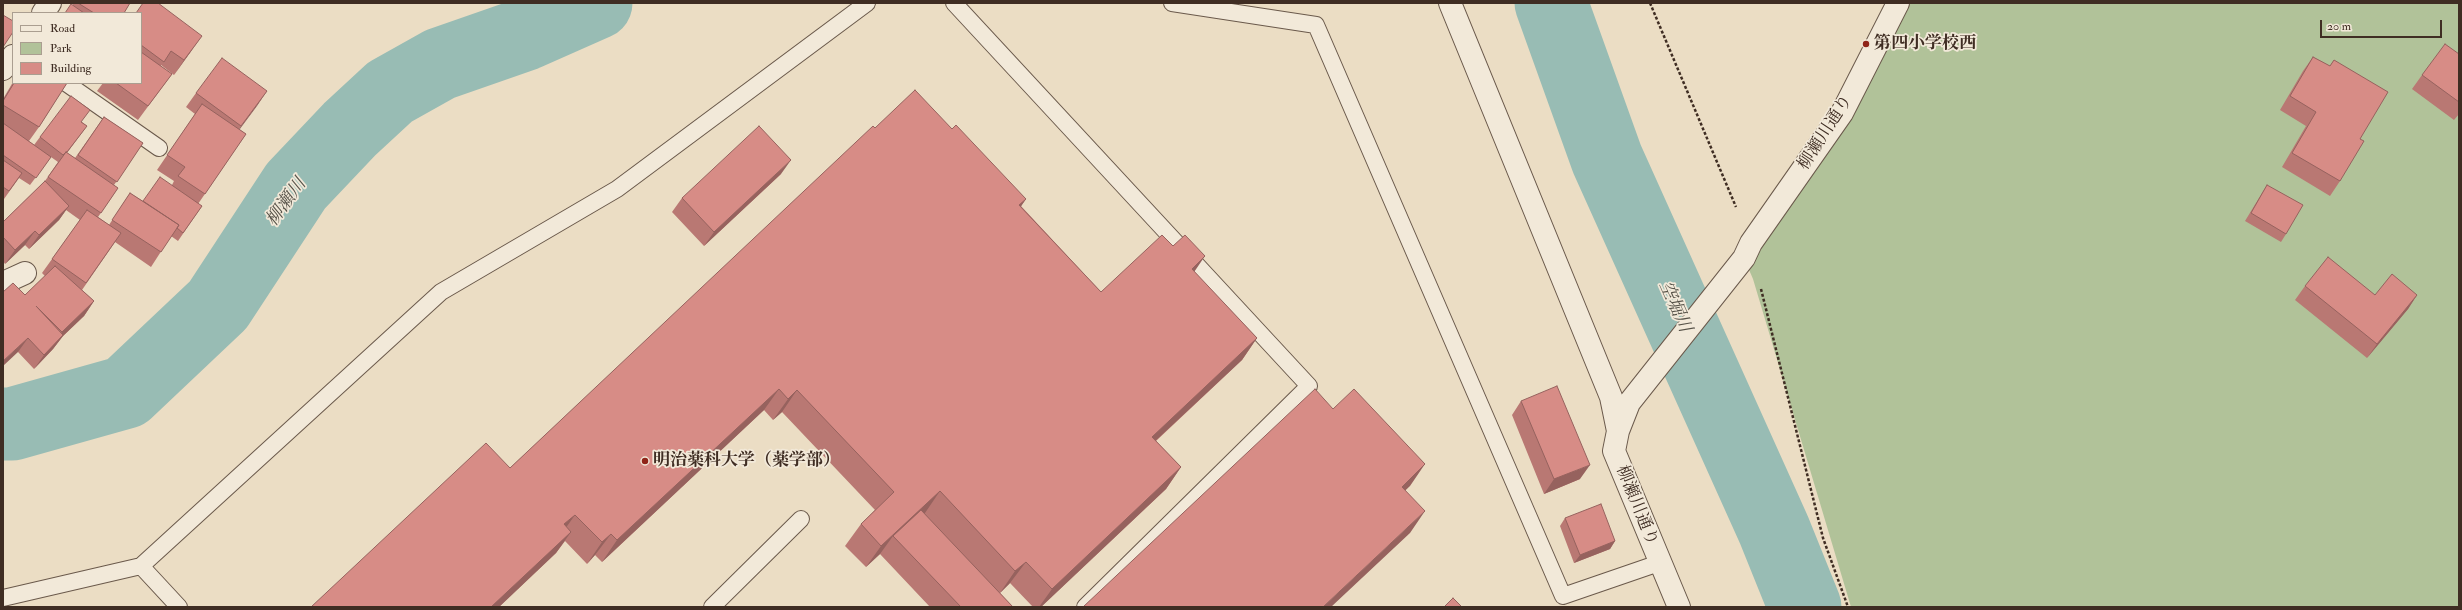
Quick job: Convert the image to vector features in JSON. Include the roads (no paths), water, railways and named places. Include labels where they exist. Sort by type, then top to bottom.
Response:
[{"type":"street","points":[[44,12],[50,3]]},
{"type":"street","points":[[1450,3],[1611,397],[1618,432]]},
{"type":"street","name":"柳瀬川通り","points":[[1679,607],[1659,563],[1614,451],[1618,432],[1629,403],[1747,251],[1842,113],[1898,3]]},
{"type":"street","points":[[3,69],[12,57]]},
{"type":"street","points":[[3,283],[25,273]]},
{"type":"lane","points":[[3,598],[141,566],[441,292],[617,189],[868,3]]},
{"type":"lane","points":[[954,3],[1309,386],[1085,607]]},
{"type":"lane","points":[[1172,3],[1316,25],[1566,602],[1659,563]]},
{"type":"lane","points":[[67,84],[159,148]]},
{"type":"lane","points":[[712,607],[801,519]]},
{"type":"lane","points":[[141,566],[179,607]]},
{"type":"waterway","name":"柳瀬川","points":[[3,424],[12,424],[126,392],[218,305],[296,186],[350,129],[390,92],[440,64],[526,34],[596,3]]},
{"type":"waterway","name":"空堀川","points":[[1551,3],[1607,159],[1774,530],[1805,607]]},
{"type":"place","name":"第四小学校西","points":[[1866,44]]},
{"type":"place","name":"明治薬科大学（薬学部）","points":[[645,461]]}]
